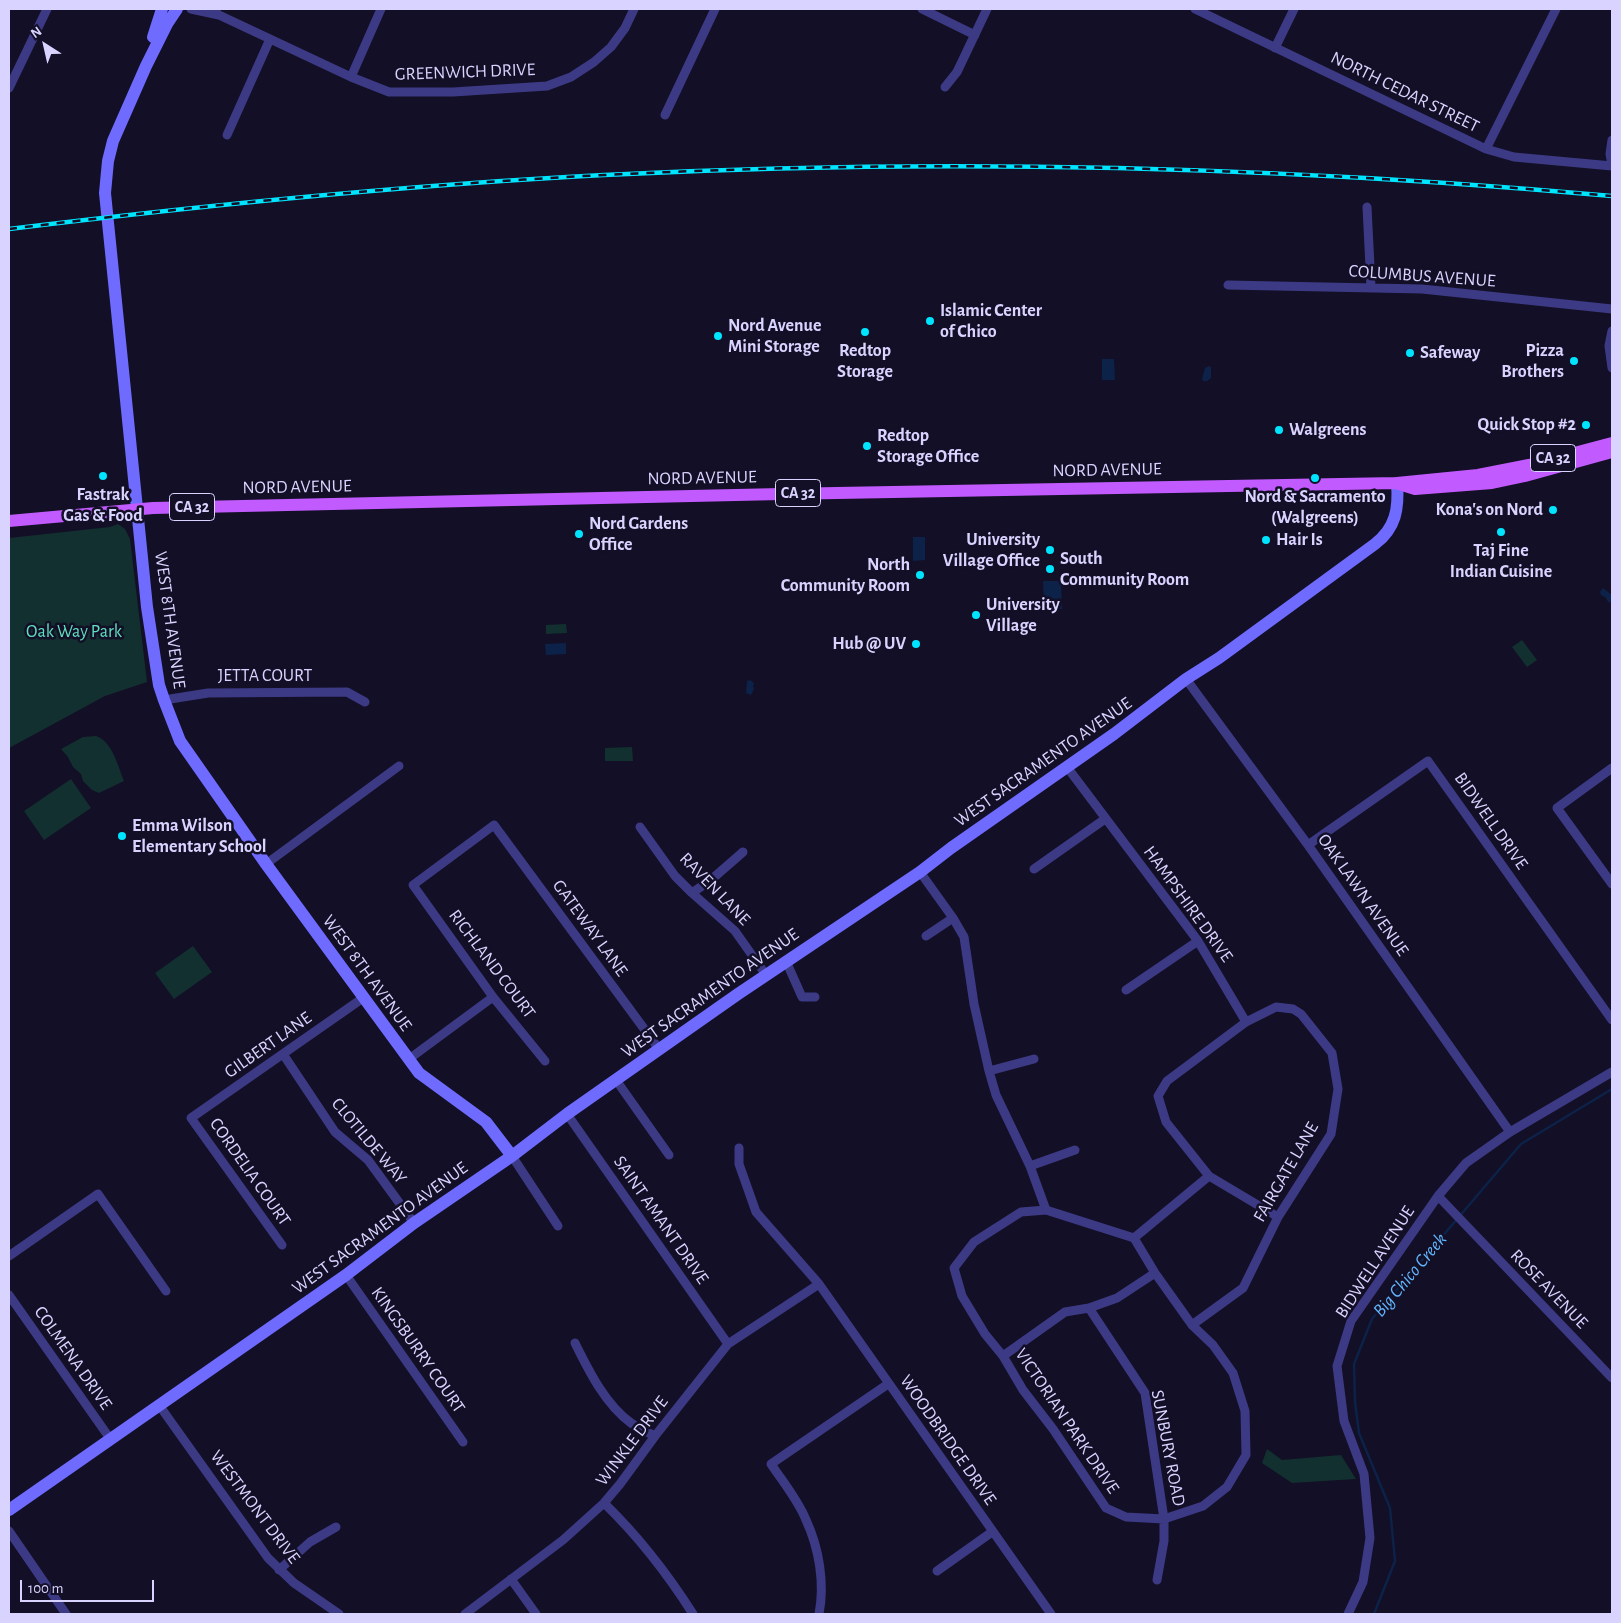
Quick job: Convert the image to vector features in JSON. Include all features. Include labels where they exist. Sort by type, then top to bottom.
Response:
[{"type":"main road","name":"NORD AVENUE","points":[[9,521],[138,508],[1396,483],[1478,475],[1529,465],[1612,443]]},
{"type":"main road","name":"NORD AVENUE","points":[[1396,483],[1415,489],[1492,483],[1612,452]]},
{"type":"street","points":[[9,88],[47,9]]},
{"type":"street","name":"WEST 8TH AVENUE","points":[[146,66],[147,53],[162,9]]},
{"type":"street","points":[[171,9],[178,9]]},
{"type":"street","name":"WEST 8TH AVENUE","points":[[178,9],[167,24],[146,66],[113,141],[108,161],[105,193],[147,607],[164,700],[180,741],[266,864],[419,1073],[486,1122],[512,1156]]},
{"type":"street","name":"GREENWICH DRIVE","points":[[192,9],[206,13],[215,12],[350,78],[389,92],[453,92],[547,86],[571,77],[594,62],[611,47],[625,28],[634,9]]},
{"type":"street","points":[[350,78],[381,9]]},
{"type":"street","points":[[665,115],[715,9]]},
{"type":"street","points":[[922,9],[975,35]]},
{"type":"street","points":[[945,88],[957,72],[987,9]]},
{"type":"street","name":"NORTH CEDAR STREET","points":[[1195,9],[1486,149],[1514,157],[1612,166]]},
{"type":"street","points":[[1275,48],[1294,9]]},
{"type":"street","points":[[1486,149],[1556,9]]},
{"type":"street","points":[[227,135],[270,39]]},
{"type":"street","points":[[1612,140],[1610,154],[1612,166]]},
{"type":"street","points":[[1367,207],[1371,287]]},
{"type":"street","name":"COLUMBUS AVENUE","points":[[1228,286],[1371,287],[1430,290],[1612,309]]},
{"type":"street","points":[[1612,331],[1609,346],[1612,368]]},
{"type":"street","name":"WEST SACRAMENTO AVENUE","points":[[9,1510],[346,1275],[414,1222],[512,1156],[567,1114],[659,1049],[786,961],[920,872],[951,848],[1114,734],[1186,679],[1219,658],[1386,536],[1394,519],[1398,500],[1396,483]]},
{"type":"street","name":"OAK LAWN AVENUE","points":[[1186,679],[1308,844],[1510,1132]]},
{"type":"street","name":"JETTA COURT","points":[[164,700],[208,693],[347,692],[366,702]]},
{"type":"street","name":"BIDWELL DRIVE","points":[[1308,844],[1428,761],[1612,1020]]},
{"type":"street","points":[[266,864],[399,766]]},
{"type":"street","name":"HAMPSHIRE DRIVE","points":[[1067,766],[1198,941],[1246,1022]]},
{"type":"street","points":[[1612,768],[1556,808],[1612,884]]},
{"type":"street","points":[[1034,870],[1105,818]]},
{"type":"street","name":"GATEWAY LANE","points":[[414,885],[494,826],[659,1049]]},
{"type":"street","name":"RAVEN LANE","points":[[640,827],[676,876],[692,894],[735,930],[766,975]]},
{"type":"street","points":[[692,894],[743,852]]},
{"type":"street","points":[[920,872],[953,918],[964,938],[974,1004],[996,1095],[1030,1166],[1046,1210]]},
{"type":"street","name":"RICHLAND COURT","points":[[414,885],[494,997],[545,1061]]},
{"type":"street","points":[[926,936],[953,918]]},
{"type":"street","points":[[1126,990],[1198,941]]},
{"type":"street","points":[[786,961],[802,997],[815,997]]},
{"type":"street","points":[[409,1059],[494,997]]},
{"type":"street","name":"GILBERT LANE","points":[[192,1118],[364,998]]},
{"type":"street","name":"FAIRGATE LANE","points":[[1192,1325],[1243,1288],[1278,1217],[1331,1134],[1338,1089],[1332,1053],[1302,1014],[1292,1009],[1276,1007],[1246,1022]]},
{"type":"street","points":[[1246,1022],[1168,1081],[1158,1096],[1166,1122],[1210,1176],[1278,1217]]},
{"type":"street","name":"CLOTILDE WAY","points":[[283,1054],[335,1132],[368,1160],[414,1222]]},
{"type":"street","points":[[989,1071],[1034,1059]]},
{"type":"street","name":"BIDWELL AVENUE","points":[[1348,1614],[1363,1582],[1370,1538],[1364,1474],[1344,1421],[1338,1366],[1351,1321],[1438,1196],[1466,1163],[1510,1132],[1612,1072]]},
{"type":"street","points":[[616,1080],[670,1155]]},
{"type":"street","name":"SAINT AMANT DRIVE","points":[[567,1114],[728,1344]]},
{"type":"street","name":"CORDELIA COURT","points":[[192,1118],[282,1246]]},
{"type":"street","name":"WOODBRIDGE DRIVE","points":[[739,1148],[739,1164],[756,1212],[819,1284],[1050,1614]]},
{"type":"street","points":[[1030,1166],[1075,1150]]},
{"type":"street","points":[[512,1156],[558,1226]]},
{"type":"street","points":[[1134,1238],[1210,1176]]},
{"type":"street","points":[[9,1256],[98,1194],[166,1291]]},
{"type":"street","name":"ROSE AVENUE","points":[[1438,1196],[1611,1374]]},
{"type":"street","name":"VICTORIAN PARK DRIVE","points":[[1046,1210],[1134,1238],[1155,1273],[1192,1325],[1213,1345],[1232,1373],[1245,1412],[1246,1455],[1227,1487],[1203,1506],[1164,1519],[1126,1517],[1106,1508],[1053,1429],[1023,1390],[1003,1356],[985,1334],[962,1296],[954,1268],[974,1242],[1021,1212],[1046,1210]]},
{"type":"street","points":[[1003,1356],[1065,1312],[1089,1308],[1117,1298],[1155,1273]]},
{"type":"street","name":"KINGSBURRY COURT","points":[[346,1275],[463,1442]]},
{"type":"street","name":"WINKLE DRIVE","points":[[465,1614],[578,1528],[604,1503],[728,1344],[819,1284]]},
{"type":"street","name":"COLMENA DRIVE","points":[[9,1296],[111,1440]]},
{"type":"street","name":"SUNBURY ROAD","points":[[1089,1308],[1145,1393],[1164,1519],[1164,1541],[1157,1580]]},
{"type":"street","points":[[576,1344],[586,1366],[610,1402],[630,1422],[655,1436]]},
{"type":"street","points":[[819,1614],[821,1587],[814,1540],[798,1504],[771,1464],[888,1384]]},
{"type":"street","name":"WESTMONT DRIVE","points":[[159,1405],[258,1544],[279,1570],[294,1583],[339,1614]]},
{"type":"street","points":[[604,1503],[653,1555],[693,1614]]},
{"type":"street","points":[[279,1570],[310,1542],[336,1527]]},
{"type":"street","points":[[9,1531],[66,1614]]},
{"type":"street","points":[[937,1570],[992,1532]]},
{"type":"street","points":[[511,1579],[536,1614]]},
{"type":"green space","name":"Oak Way Park","points":[[118,524],[125,529],[130,539],[147,682],[105,696],[9,748],[9,538],[110,527]]},
{"type":"green space","points":[[566,624],[567,633],[546,634],[546,625]]},
{"type":"green space","points":[[1522,640],[1537,660],[1527,667],[1512,647]]},
{"type":"green space","points":[[96,736],[102,739],[110,748],[124,781],[99,793],[92,790],[83,781],[81,774],[73,767],[61,749],[83,737]]},
{"type":"green space","points":[[632,747],[633,761],[605,761],[605,748]]},
{"type":"green space","points":[[71,779],[91,808],[44,840],[24,811]]},
{"type":"green space","points":[[193,946],[212,972],[174,999],[155,973]]},
{"type":"green space","points":[[1267,1449],[1282,1460],[1341,1455],[1356,1479],[1292,1483],[1262,1463]]},
{"type":"water","points":[[1102,359],[1114,359],[1115,380],[1102,380]]},
{"type":"water","points":[[1211,367],[1211,378],[1203,381],[1205,368]]},
{"type":"water","points":[[913,537],[925,537],[925,560],[913,561]]},
{"type":"water","points":[[1043,581],[1061,581],[1062,609],[1044,610]]},
{"type":"water","points":[[1603,588],[1612,595],[1612,601],[1609,603],[1601,595],[1600,592]]},
{"type":"water","points":[[566,643],[566,654],[546,655],[545,644]]},
{"type":"water","points":[[750,680],[754,683],[751,695],[746,693],[747,681]]},
{"type":"waterway","name":"Big Chico Creek","points":[[1374,1614],[1395,1561],[1390,1508],[1359,1433],[1355,1402],[1354,1364],[1372,1319],[1521,1144],[1612,1089]]},
{"type":"railway","points":[[9,229],[231,204],[455,184],[604,175],[856,167],[982,166],[1234,172],[1360,178],[1612,196]]},
{"type":"place","name":"Islamic Center of Chico","points":[[930,321]]},
{"type":"place","name":"Redtop Storage","points":[[865,332]]},
{"type":"place","name":"Nord Avenue Mini Storage","points":[[718,336]]},
{"type":"place","name":"Safeway","points":[[1410,353]]},
{"type":"place","name":"Pizza Brothers","points":[[1574,361]]},
{"type":"place","name":"Quick Stop #2","points":[[1586,425]]},
{"type":"place","name":"Walgreens","points":[[1279,430]]},
{"type":"place","name":"Redtop Storage Office","points":[[867,446]]},
{"type":"place","name":"Fastrak Gas & Food","points":[[103,476]]},
{"type":"place","name":"Nord & Sacramento (Walgreens)","points":[[1315,478]]},
{"type":"place","name":"Kona's on Nord","points":[[1553,510]]},
{"type":"place","name":"Taj Fine Indian Cuisine","points":[[1501,532]]},
{"type":"place","name":"Nord Gardens Office","points":[[579,534]]},
{"type":"place","name":"Hair Is","points":[[1266,540]]},
{"type":"place","name":"University Village Office","points":[[1050,550]]},
{"type":"place","name":"South Community Room","points":[[1050,569]]},
{"type":"place","name":"North Community Room","points":[[920,575]]},
{"type":"place","name":"University Village","points":[[976,615]]},
{"type":"place","name":"Hub @ UV","points":[[916,644]]},
{"type":"place","name":"Emma Wilson Elementary School","points":[[122,836]]}]
